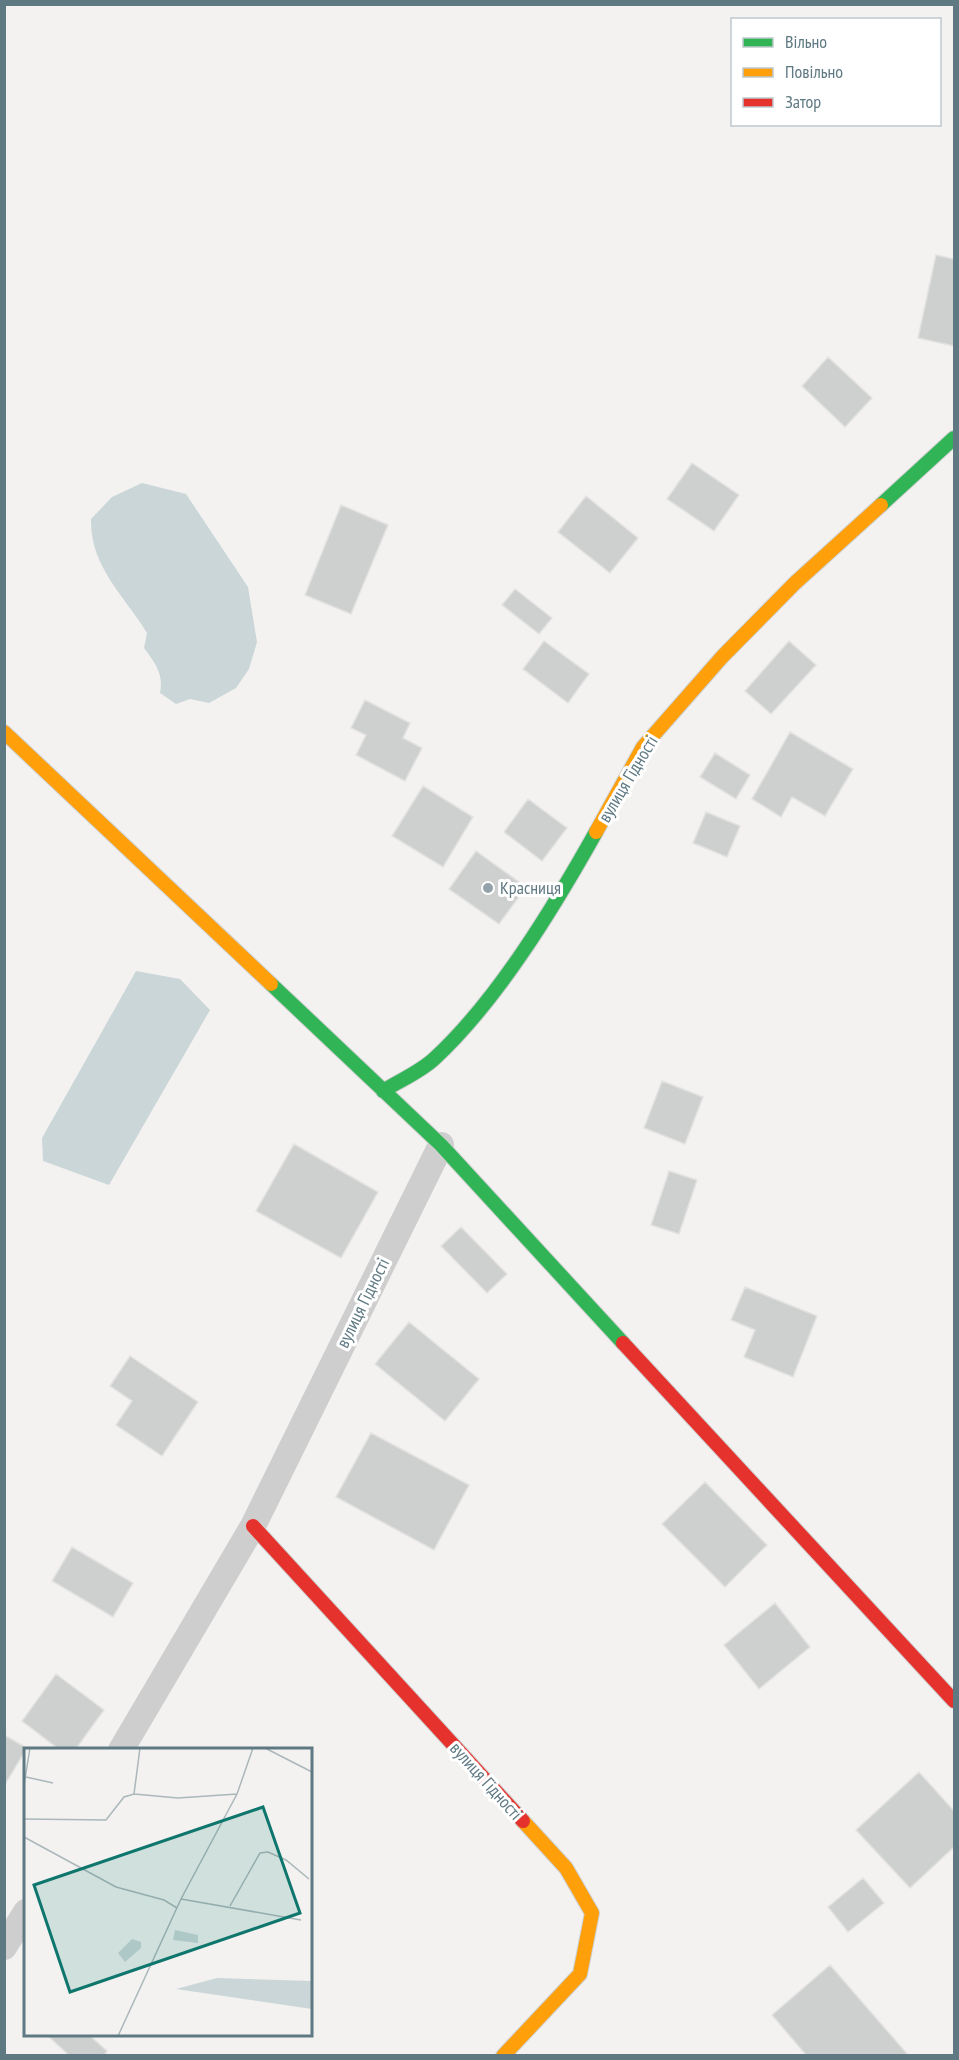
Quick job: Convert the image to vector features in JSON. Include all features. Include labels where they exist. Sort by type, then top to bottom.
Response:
[{"type":"street","name":"вулиця Гідності","points":[[384,1090],[432,1061],[484,1006],[573,873],[643,747],[722,657],[787,591],[954,438]]},
{"type":"street","points":[[4,732],[441,1145],[954,1701]]},
{"type":"street","name":"вулиця Гідності","points":[[122,1748],[253,1526],[441,1145]]},
{"type":"street","name":"вулиця Гідності","points":[[253,1526],[566,1868],[592,1913],[580,1974],[503,2055]]},
{"type":"street","points":[[4,1947],[24,1915]]},
{"type":"shaded area","points":[[142,483],[186,494],[248,587],[257,642],[249,669],[236,688],[209,703],[190,699],[176,704],[160,693],[160,674],[144,648],[147,633],[110,580],[96,552],[91,519],[112,497]]},
{"type":"shaded area","points":[[136,971],[180,979],[210,1010],[109,1185],[43,1161],[42,1138]]},
{"type":"building","points":[[936,255],[954,259],[954,346],[918,338]]},
{"type":"building","points":[[828,357],[872,398],[845,427],[802,386]]},
{"type":"building","points":[[692,463],[739,495],[714,531],[667,499]]},
{"type":"building","points":[[586,496],[638,538],[610,573],[558,532]]},
{"type":"building","points":[[341,505],[388,525],[351,614],[305,595]]},
{"type":"building","points":[[515,589],[552,618],[539,634],[502,605]]},
{"type":"building","points":[[544,641],[589,674],[568,703],[523,669]]},
{"type":"building","points":[[789,641],[816,665],[771,714],[745,691]]},
{"type":"building","points":[[365,700],[410,723],[403,738],[422,748],[405,781],[356,755],[366,735],[351,728]]},
{"type":"building","points":[[790,732],[853,769],[825,816],[792,797],[781,817],[752,799]]},
{"type":"building","points":[[715,753],[750,775],[736,799],[700,777]]},
{"type":"building","points":[[423,786],[473,817],[443,867],[392,836]]},
{"type":"building","points":[[528,799],[567,828],[542,861],[504,832]]},
{"type":"building","points":[[706,812],[740,826],[727,857],[693,843]]},
{"type":"building","name":"Красниця","points":[[476,851],[526,887],[499,924],[449,889]]},
{"type":"building","points":[[662,1081],[703,1097],[685,1144],[644,1128]]},
{"type":"building","points":[[294,1144],[378,1192],[341,1258],[256,1211]]},
{"type":"building","points":[[669,1171],[697,1180],[679,1234],[651,1225]]},
{"type":"building","points":[[461,1227],[507,1274],[487,1293],[441,1246]]},
{"type":"building","points":[[745,1287],[817,1316],[793,1377],[744,1357],[755,1330],[731,1320]]},
{"type":"building","points":[[409,1322],[479,1379],[445,1421],[375,1364]]},
{"type":"building","points":[[130,1356],[198,1402],[162,1456],[116,1425],[132,1401],[110,1386]]},
{"type":"building","points":[[371,1433],[469,1485],[434,1550],[336,1497]]},
{"type":"building","points":[[705,1482],[767,1545],[725,1587],[662,1524]]},
{"type":"building","points":[[72,1547],[133,1583],[113,1617],[52,1581]]},
{"type":"building","points":[[775,1603],[810,1647],[759,1689],[724,1645]]},
{"type":"building","points":[[56,1674],[104,1710],[76,1748],[57,1748],[22,1721]]},
{"type":"building","points":[[4,1735],[27,1748],[24,1748],[24,1753],[4,1786]]},
{"type":"building","points":[[919,1772],[954,1811],[954,1847],[910,1888],[856,1830]]},
{"type":"building","points":[[863,1878],[884,1903],[848,1932],[828,1907]]},
{"type":"building","points":[[830,1965],[909,2056],[807,2056],[772,2015]]},
{"type":"building","points":[[90,2036],[107,2051],[104,2056],[70,2056],[49,2037]]},
{"type":"traffic: fast","points":[[881,505],[954,438]]},
{"type":"traffic: fast","points":[[383,1091],[434,1059],[480,1010],[523,952],[596,832]]},
{"type":"traffic: fast","points":[[271,984],[441,1145],[623,1343]]},
{"type":"traffic: slow","points":[[596,832],[643,747],[722,657],[795,583],[881,505]]},
{"type":"traffic: slow","points":[[4,732],[271,984]]},
{"type":"traffic: slow","points":[[503,2056],[580,1974],[592,1913],[566,1868],[523,1821]]},
{"type":"traffic: jam","points":[[623,1343],[954,1701]]},
{"type":"traffic: jam","points":[[253,1526],[523,1821]]},
{"type":"place","name":"Красниця","points":[[488,888]]}]
